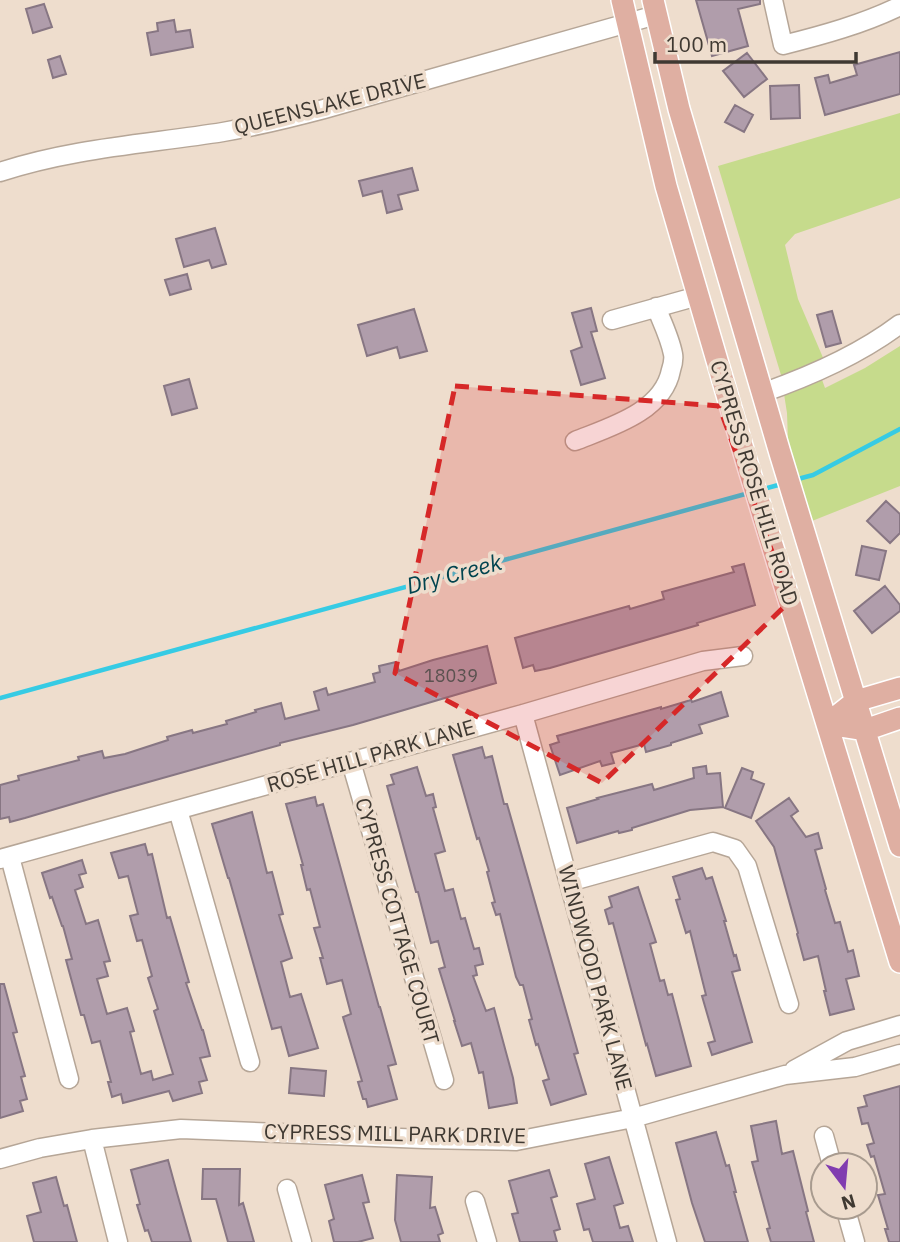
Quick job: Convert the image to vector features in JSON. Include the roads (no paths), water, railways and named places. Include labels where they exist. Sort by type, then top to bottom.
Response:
[{"type":"main road","name":"CYPRESS ROSE HILL ROAD","points":[[622,0],[666,186],[747,463],[900,962]]},
{"type":"main road","name":"CYPRESS ROSE HILL ROAD","points":[[655,8],[679,109],[762,393],[900,846]]},
{"type":"main road","points":[[827,724],[856,701],[900,688]]},
{"type":"main road","points":[[827,724],[865,730],[900,718]]},
{"type":"street","points":[[773,0],[783,45],[873,20],[900,6]]},
{"type":"street","name":"QUEENSLAKE DRIVE","points":[[0,172],[94,149],[224,131],[324,110],[628,23],[655,8]]},
{"type":"street","points":[[612,320],[698,296]]},
{"type":"street","points":[[575,441],[625,421],[659,397],[669,382],[674,356],[656,307]]},
{"type":"street","points":[[762,393],[844,359],[900,324]]},
{"type":"street","name":"ROSE HILL PARK LANE","points":[[5,858],[523,714],[703,661],[743,656]]},
{"type":"street","name":"WINDWOOD PARK LANE","points":[[523,714],[667,1242]]},
{"type":"street","name":"CYPRESS COTTAGE COURT","points":[[351,762],[444,1080]]},
{"type":"street","points":[[178,810],[250,1062]]},
{"type":"street","points":[[569,882],[713,842],[735,849],[747,866],[789,1004]]},
{"type":"street","points":[[5,858],[69,1079]]},
{"type":"street","points":[[785,1074],[848,1041],[900,1025]]},
{"type":"street","points":[[785,1074],[855,1068],[900,1054]]},
{"type":"street","name":"CYPRESS MILL PARK DRIVE","points":[[0,1159],[40,1148],[92,1139],[181,1129],[516,1141],[633,1118],[785,1074]]},
{"type":"street","points":[[824,1136],[828,1151]]},
{"type":"street","points":[[92,1139],[118,1242]]},
{"type":"street","points":[[287,1189],[302,1242]]},
{"type":"street","points":[[475,1201],[487,1242]]},
{"type":"street","points":[[849,1221],[855,1242]]},
{"type":"waterway","name":"Dry Creek","points":[[794,480],[813,475],[900,429]]},
{"type":"waterway","name":"Dry Creek","points":[[760,490],[782,484]]},
{"type":"waterway","name":"Dry Creek","points":[[0,698],[749,493]]}]
